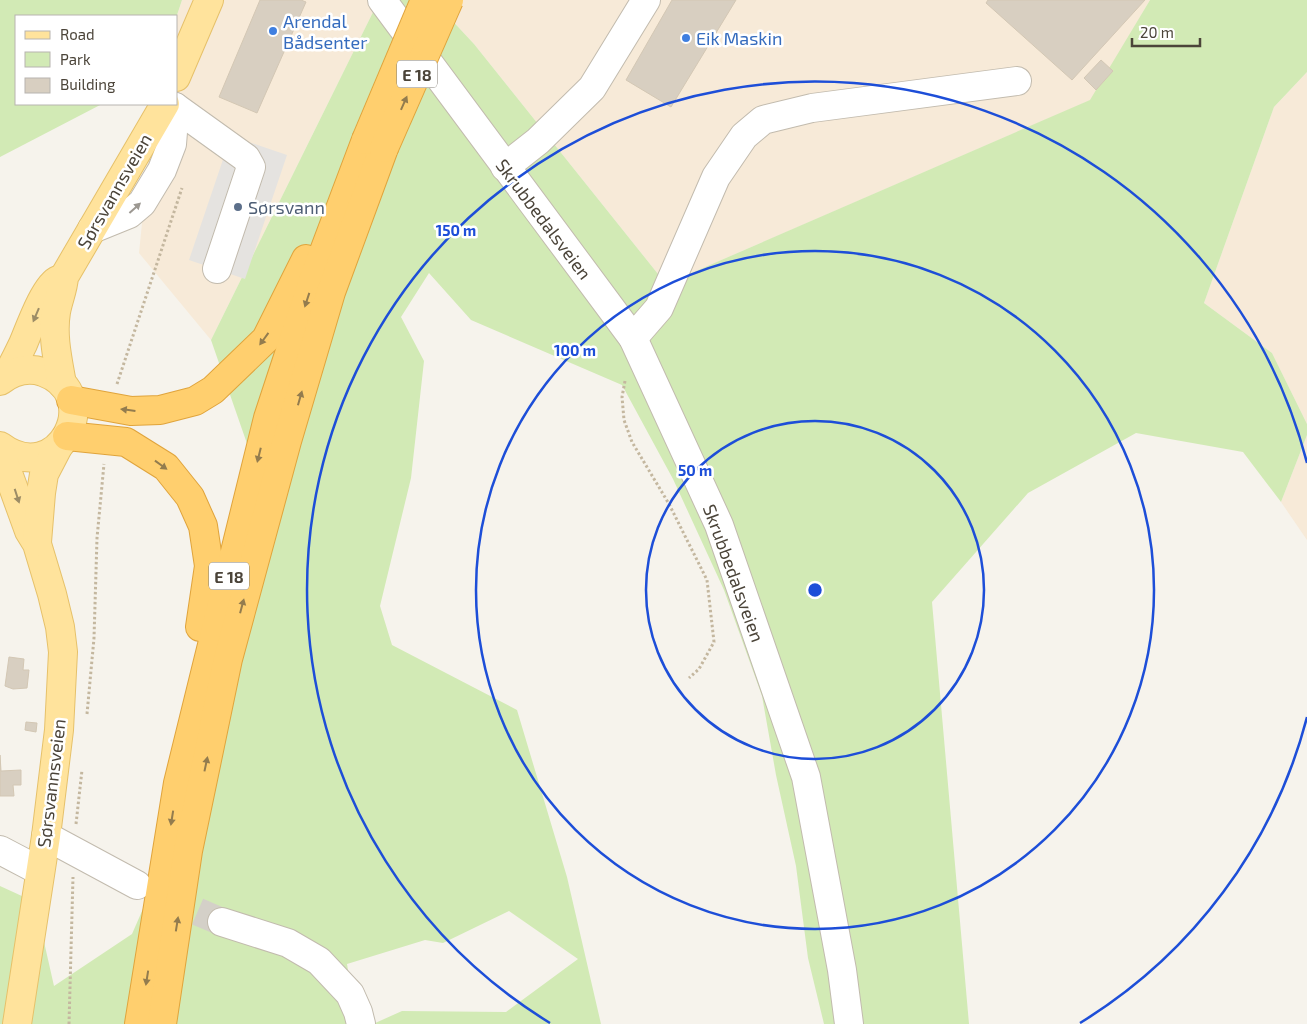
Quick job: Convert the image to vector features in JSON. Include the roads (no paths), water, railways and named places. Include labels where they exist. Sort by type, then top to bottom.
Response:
[{"type":"highway","name":"E 18","points":[[162,1024],[188,851],[228,659],[287,441],[375,144],[425,0]]},
{"type":"highway","name":"E 18","points":[[67,392],[131,411],[160,410],[195,401],[213,390],[266,339],[375,144],[449,0]]},
{"type":"highway","name":"E 18","points":[[178,782],[268,418],[314,278],[375,144]]},
{"type":"highway","name":"E 18","points":[[63,441],[126,442],[166,467],[190,497],[203,526],[209,566],[178,782],[140,1024]]},
{"type":"main road","points":[[178,72],[209,0]]},
{"type":"main road","name":"Sørsvannsveien","points":[[37,544],[40,493],[44,474],[72,424],[73,412],[56,354],[56,312],[63,291],[64,277],[169,105]]},
{"type":"main road","name":"Sørsvannsveien","points":[[4,378],[23,345],[53,282],[64,277]]},
{"type":"main road","points":[[4,378],[21,370],[36,370],[50,375],[67,392]]},
{"type":"main road","points":[[0,446],[8,452],[21,457],[34,457],[47,454],[63,441]]},
{"type":"main road","name":"Sørsvannsveien","points":[[0,450],[29,531],[37,544],[60,627],[63,652],[59,730],[46,836],[17,1024]]},
{"type":"street","name":"Skrubbedalsveien","points":[[382,0],[633,338],[719,525],[806,777],[842,970],[849,1024]]},
{"type":"street","points":[[505,167],[538,141],[592,88],[646,0]]},
{"type":"street","points":[[633,338],[659,308],[716,177],[744,136],[763,120],[812,108],[1017,81]]},
{"type":"street","points":[[169,105],[246,158],[251,167],[217,269]]},
{"type":"street","points":[[46,836],[137,885]]},
{"type":"street","points":[[0,850],[40,871]]},
{"type":"street","points":[[222,922],[288,943],[320,961],[350,994],[361,1024]]},
{"type":"tunnel","points":[[159,895],[222,922]]},
{"type":"place","name":"Arendal Bådsenter","points":[[273,31]]},
{"type":"place","name":"Eik Maskin","points":[[686,38]]},
{"type":"place","name":"Sørsvann","points":[[238,207]]}]
